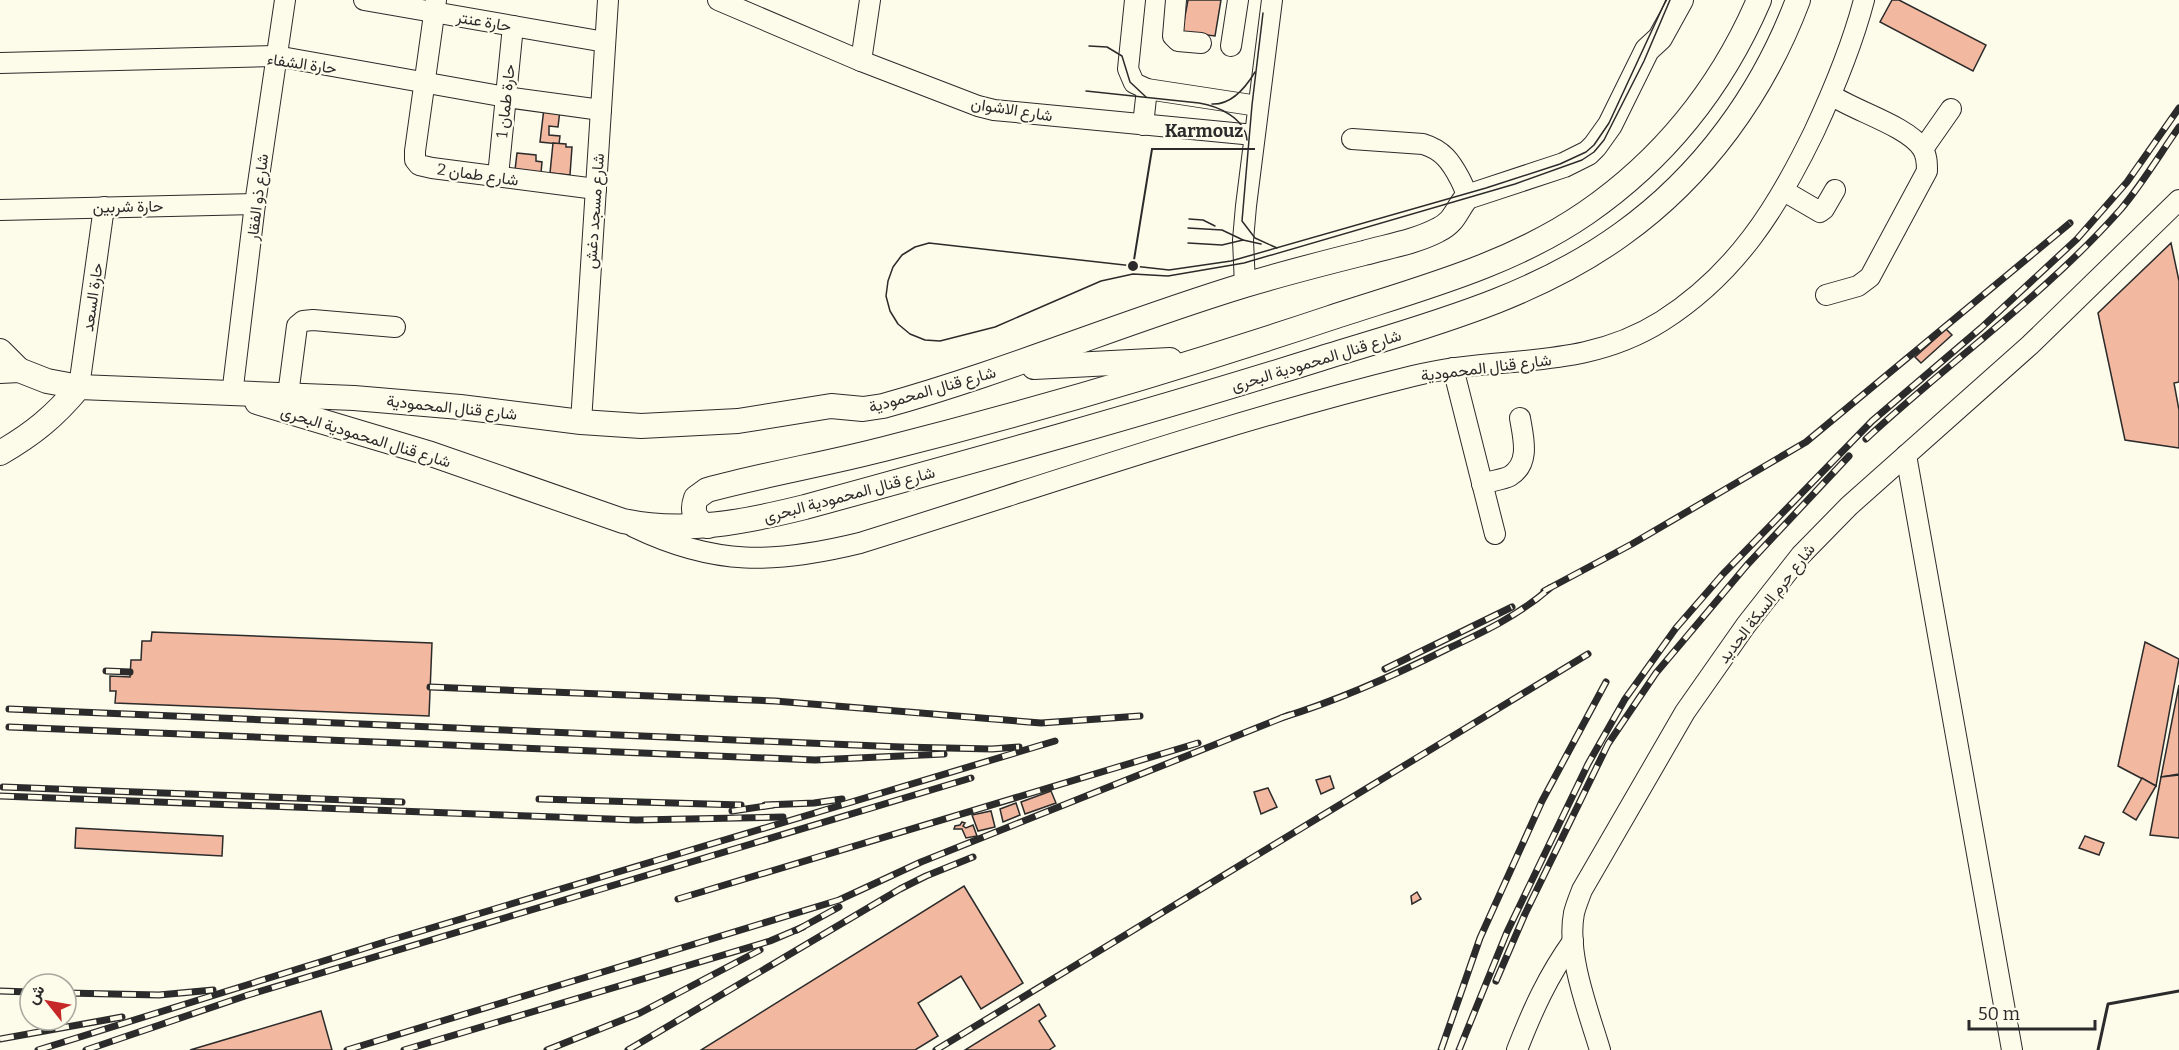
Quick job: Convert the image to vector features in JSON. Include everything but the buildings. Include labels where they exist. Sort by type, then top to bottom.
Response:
[{"type":"main road","points":[[1467,197],[1564,165],[1588,153],[1610,125],[1647,50],[1660,38],[1681,0]]},
{"type":"main road","name":"شارع قنال المحمودية البحرى","points":[[708,526],[702,524],[693,512],[696,498],[707,490],[897,446],[1046,406],[1208,358],[1501,261],[1584,214],[1635,176],[1679,131],[1717,80],[1733,54],[1759,0]]},
{"type":"main road","name":"شارع قنال المحمودية البحرى","points":[[232,395],[431,454],[623,522],[670,528],[708,526],[754,519],[806,507],[1183,402],[1455,316],[1521,291],[1556,274],[1590,256],[1653,210],[1708,154],[1754,91],[1773,57],[1798,0]]},
{"type":"main road","name":"شارع قنال المحمودية","points":[[10,370],[47,381],[79,387],[232,395],[288,395],[430,404],[581,422],[641,426],[770,417],[831,406],[852,409],[873,408],[1005,369],[1245,285],[1425,236],[1448,225],[1467,197]]},
{"type":"main road","points":[[0,351],[10,370]]},
{"type":"main road","points":[[1005,369],[1208,358]]},
{"type":"main road","points":[[0,453],[32,433],[57,413],[79,387]]},
{"type":"street","name":"شارع ذو الفقار","points":[[232,395],[255,204],[285,0]]},
{"type":"street","name":"حارة عنتر","points":[[364,0],[435,6],[513,26],[605,42]]},
{"type":"street","name":"شارع مسجد دغش","points":[[581,422],[608,0]]},
{"type":"street","name":"شارع الاشوان","points":[[718,0],[861,62],[961,101],[994,110],[1254,135]]},
{"type":"street","points":[[861,62],[870,0]]},
{"type":"street","points":[[1135,0],[1128,69],[1134,83],[1147,89],[1257,106]]},
{"type":"street","points":[[1176,0],[1173,36],[1178,41],[1201,43]]},
{"type":"street","name":"شارع قنال المحمودية","points":[[623,522],[674,544],[727,557],[762,559],[806,555],[860,543],[1241,424],[1415,375],[1453,368],[1567,357],[1592,351],[1641,333],[1684,305],[1717,279],[1750,241],[1784,191],[1831,95],[1850,48],[1864,0]]},
{"type":"street","name":"شارع طمان 2","points":[[435,6],[415,160],[420,165],[432,168],[596,189]]},
{"type":"street","points":[[1231,46],[1238,6],[1271,8],[1257,106],[1243,240],[1245,285]]},
{"type":"street","name":"حارة طمان 1","points":[[498,177],[513,26]]},
{"type":"street","name":"حارة الشفاء","points":[[0,63],[276,56],[506,97],[601,110]]},
{"type":"street","points":[[1143,125],[1147,89]]},
{"type":"street","points":[[1826,295],[1858,286],[1870,277],[1927,171],[1927,159],[1923,149],[1907,134],[1846,105],[1831,95]]},
{"type":"street","points":[[1923,149],[1951,109]]},
{"type":"street","points":[[1352,139],[1424,144],[1440,150],[1452,164],[1467,197]]},
{"type":"street","points":[[1784,191],[1820,212],[1835,190]]},
{"type":"street","name":"شارع حرم السكة الحديد","points":[[1600,1050],[1578,974],[1574,914],[1582,890],[1685,712],[1746,625],[1801,555],[1849,506],[2030,345],[2179,200]]},
{"type":"street","name":"حارة شربين","points":[[0,210],[255,204]]},
{"type":"street","name":"حارة السعد","points":[[79,387],[104,207]]},
{"type":"street","points":[[288,395],[297,326],[303,321],[395,327]]},
{"type":"street","points":[[1453,368],[1496,534]]},
{"type":"street","points":[[1482,484],[1509,476],[1519,468],[1524,454],[1520,418]]},
{"type":"street","points":[[1906,454],[2012,1050]]},
{"type":"street","points":[[1517,1050],[1534,1006],[1552,970],[1574,940]]},
{"type":"tram line","points":[[1666,0],[1609,123],[1594,145],[1586,152],[1560,164],[1486,188],[1231,261],[1169,270],[929,243],[915,247],[902,255],[893,267],[886,296],[890,311],[898,324],[910,334],[925,340],[940,341],[995,327],[1101,281],[1133,274],[1168,276],[1244,263],[1515,184],[1582,160],[1594,152],[1604,140],[1644,61],[1670,0]]},
{"type":"tram line","points":[[1263,13],[1242,221],[1255,238],[1277,248]]},
{"type":"tram line","points":[[1089,46],[1107,47],[1122,56],[1130,82],[1146,97]]},
{"type":"tram line","points":[[1212,104],[1219,104],[1232,98],[1255,72]]},
{"type":"tram line","points":[[1086,91],[1206,105],[1222,110],[1236,119],[1245,132],[1247,140]]},
{"type":"tram line","points":[[1189,219],[1203,220],[1215,226]]},
{"type":"tram line","points":[[1188,228],[1222,230],[1243,240]]},
{"type":"tram line","points":[[1188,243],[1222,245],[1243,240],[1261,244]]},
{"type":"railway","points":[[1459,1050],[1507,932],[1588,764],[1625,699],[1676,628],[1723,574],[1872,421],[1981,328],[2077,239],[2127,182],[2179,108]]},
{"type":"railway","points":[[1866,439],[2029,299],[2092,240],[2129,199],[2179,127]]},
{"type":"railway","points":[[1544,591],[1632,544],[1806,442],[2070,223]]},
{"type":"railway","points":[[1496,981],[1525,914],[1608,744],[1656,673],[1747,565],[1849,456]]},
{"type":"railway","points":[[1281,718],[1366,687],[1406,669],[1514,615],[1550,588]]},
{"type":"railway","points":[[1385,669],[1512,607]]},
{"type":"railway","points":[[936,1050],[1588,654]]},
{"type":"railway","points":[[106,671],[130,672]]},
{"type":"railway","points":[[1441,1050],[1480,938],[1542,801],[1606,682]]},
{"type":"railway","points":[[430,687],[775,701],[1041,723],[1140,716]]},
{"type":"railway","points":[[9,709],[901,747],[992,749],[1019,747]]},
{"type":"railway","points":[[347,1050],[839,900],[921,862],[1289,715]]},
{"type":"railway","points":[[9,727],[815,760],[944,754]]},
{"type":"railway","points":[[38,1050],[391,940],[1055,741]]},
{"type":"railway","points":[[678,899],[1198,743]]},
{"type":"railway","points":[[86,1050],[248,995],[971,778]]},
{"type":"railway","points":[[3,787],[402,802]]},
{"type":"railway","points":[[0,796],[636,820],[783,817]]},
{"type":"railway","points":[[539,799],[741,805]]},
{"type":"railway","points":[[765,805],[814,803],[842,799]]},
{"type":"railway","points":[[732,811],[773,805]]},
{"type":"railway","points":[[628,1050],[900,889],[973,857]]},
{"type":"railway","points":[[797,930],[839,907]]},
{"type":"railway","points":[[404,1050],[770,941],[803,927]]},
{"type":"railway","points":[[547,1050],[640,1013],[760,950]]},
{"type":"railway","points":[[78,993],[159,995],[213,990]]},
{"type":"railway","points":[[0,991],[18,992]]},
{"type":"railway","points":[[0,1039],[122,1017]]},
{"type":"wall","points":[[2098,1050],[2108,1004],[2179,991]]},
{"type":"place","name":"Karmouz","points":[[1133,266]]}]
